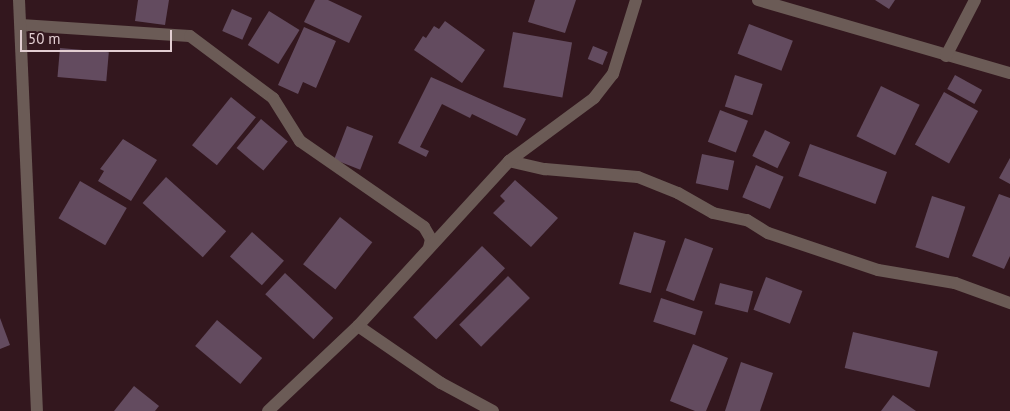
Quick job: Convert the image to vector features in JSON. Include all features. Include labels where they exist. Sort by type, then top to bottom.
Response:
[{"type":"street","points":[[18,0],[22,25],[37,411]]},
{"type":"street","points":[[268,411],[358,326],[509,161],[548,130],[571,117],[594,98],[613,74],[636,0]]},
{"type":"street","points":[[758,0],[1010,73]]},
{"type":"street","points":[[946,56],[975,0]]},
{"type":"street","points":[[22,25],[190,36],[273,98],[300,141],[424,227],[431,239],[430,248]]},
{"type":"street","points":[[509,161],[546,169],[638,177],[678,193],[713,213],[746,220],[768,233],[878,270],[955,283],[1010,303]]},
{"type":"street","points":[[358,326],[441,383],[493,411]]},
{"type":"building","points":[[138,0],[169,0],[165,25],[135,21]]},
{"type":"building","points":[[315,0],[328,0],[362,16],[349,43],[304,22]]},
{"type":"building","points":[[535,0],[576,0],[565,33],[528,22]]},
{"type":"building","points":[[875,0],[895,0],[889,9]]},
{"type":"building","points":[[232,9],[252,18],[242,40],[222,31]]},
{"type":"building","points":[[269,11],[300,30],[278,64],[248,45]]},
{"type":"building","points":[[445,21],[485,50],[462,83],[414,50],[423,36],[426,38],[434,26],[439,29]]},
{"type":"building","points":[[749,24],[793,41],[781,71],[738,54]]},
{"type":"building","points":[[304,27],[336,41],[316,88],[303,82],[298,94],[278,85]]},
{"type":"building","points":[[513,32],[572,42],[562,98],[503,87]]},
{"type":"building","points":[[593,46],[608,52],[603,65],[588,59]]},
{"type":"building","points":[[60,48],[109,52],[106,81],[57,77]]},
{"type":"building","points":[[735,75],[763,84],[752,115],[725,106]]},
{"type":"building","points":[[955,75],[982,90],[974,104],[947,89]]},
{"type":"building","points":[[431,77],[526,119],[517,136],[472,114],[470,118],[442,104],[420,147],[429,151],[426,157],[398,143]]},
{"type":"building","points":[[881,86],[920,105],[895,155],[856,136]]},
{"type":"building","points":[[944,92],[978,111],[949,163],[915,144]]},
{"type":"building","points":[[231,97],[256,117],[217,165],[192,145]]},
{"type":"building","points":[[720,110],[748,121],[736,152],[708,142]]},
{"type":"building","points":[[261,119],[288,141],[263,171],[237,148]]},
{"type":"building","points":[[347,126],[373,136],[360,170],[334,160]]},
{"type":"building","points":[[765,130],[790,142],[777,168],[752,156]]},
{"type":"building","points":[[123,139],[157,160],[131,201],[98,181],[104,171],[100,169]]},
{"type":"building","points":[[810,144],[887,172],[875,204],[798,176]]},
{"type":"building","points":[[702,154],[734,161],[728,190],[696,183]]},
{"type":"building","points":[[1010,158],[1010,184],[999,178]]},
{"type":"building","points":[[756,165],[784,177],[770,209],[742,197]]},
{"type":"building","points":[[166,177],[226,231],[203,257],[143,203]]},
{"type":"building","points":[[515,180],[558,218],[531,247],[493,213],[505,201],[500,196]]},
{"type":"building","points":[[80,181],[127,208],[105,245],[58,218]]},
{"type":"building","points":[[999,194],[1010,198],[1010,256],[1004,269],[972,256]]},
{"type":"building","points":[[932,196],[965,207],[949,258],[915,247]]},
{"type":"building","points":[[340,217],[372,242],[335,290],[303,264]]},
{"type":"building","points":[[252,232],[284,261],[262,285],[230,257]]},
{"type":"building","points":[[634,232],[666,241],[651,293],[619,284]]},
{"type":"building","points":[[685,238],[713,248],[694,301],[666,291]]},
{"type":"building","points":[[482,246],[505,268],[436,339],[413,317]]},
{"type":"building","points":[[285,273],[333,318],[313,339],[265,294]]},
{"type":"building","points":[[508,276],[530,298],[481,347],[459,325]]},
{"type":"building","points":[[766,277],[802,291],[790,324],[753,310]]},
{"type":"building","points":[[720,283],[753,291],[748,313],[715,304]]},
{"type":"building","points":[[661,298],[703,312],[695,335],[653,322]]},
{"type":"building","points":[[0,318],[10,345],[0,349]]},
{"type":"building","points":[[217,320],[262,358],[240,384],[195,346]]},
{"type":"building","points":[[853,332],[938,352],[929,388],[845,368]]},
{"type":"building","points":[[693,344],[728,358],[706,411],[695,411],[670,401]]},
{"type":"building","points":[[741,362],[773,373],[760,411],[725,411]]},
{"type":"building","points":[[134,386],[159,406],[155,411],[114,411]]},
{"type":"building","points":[[893,395],[916,411],[881,411]]}]
